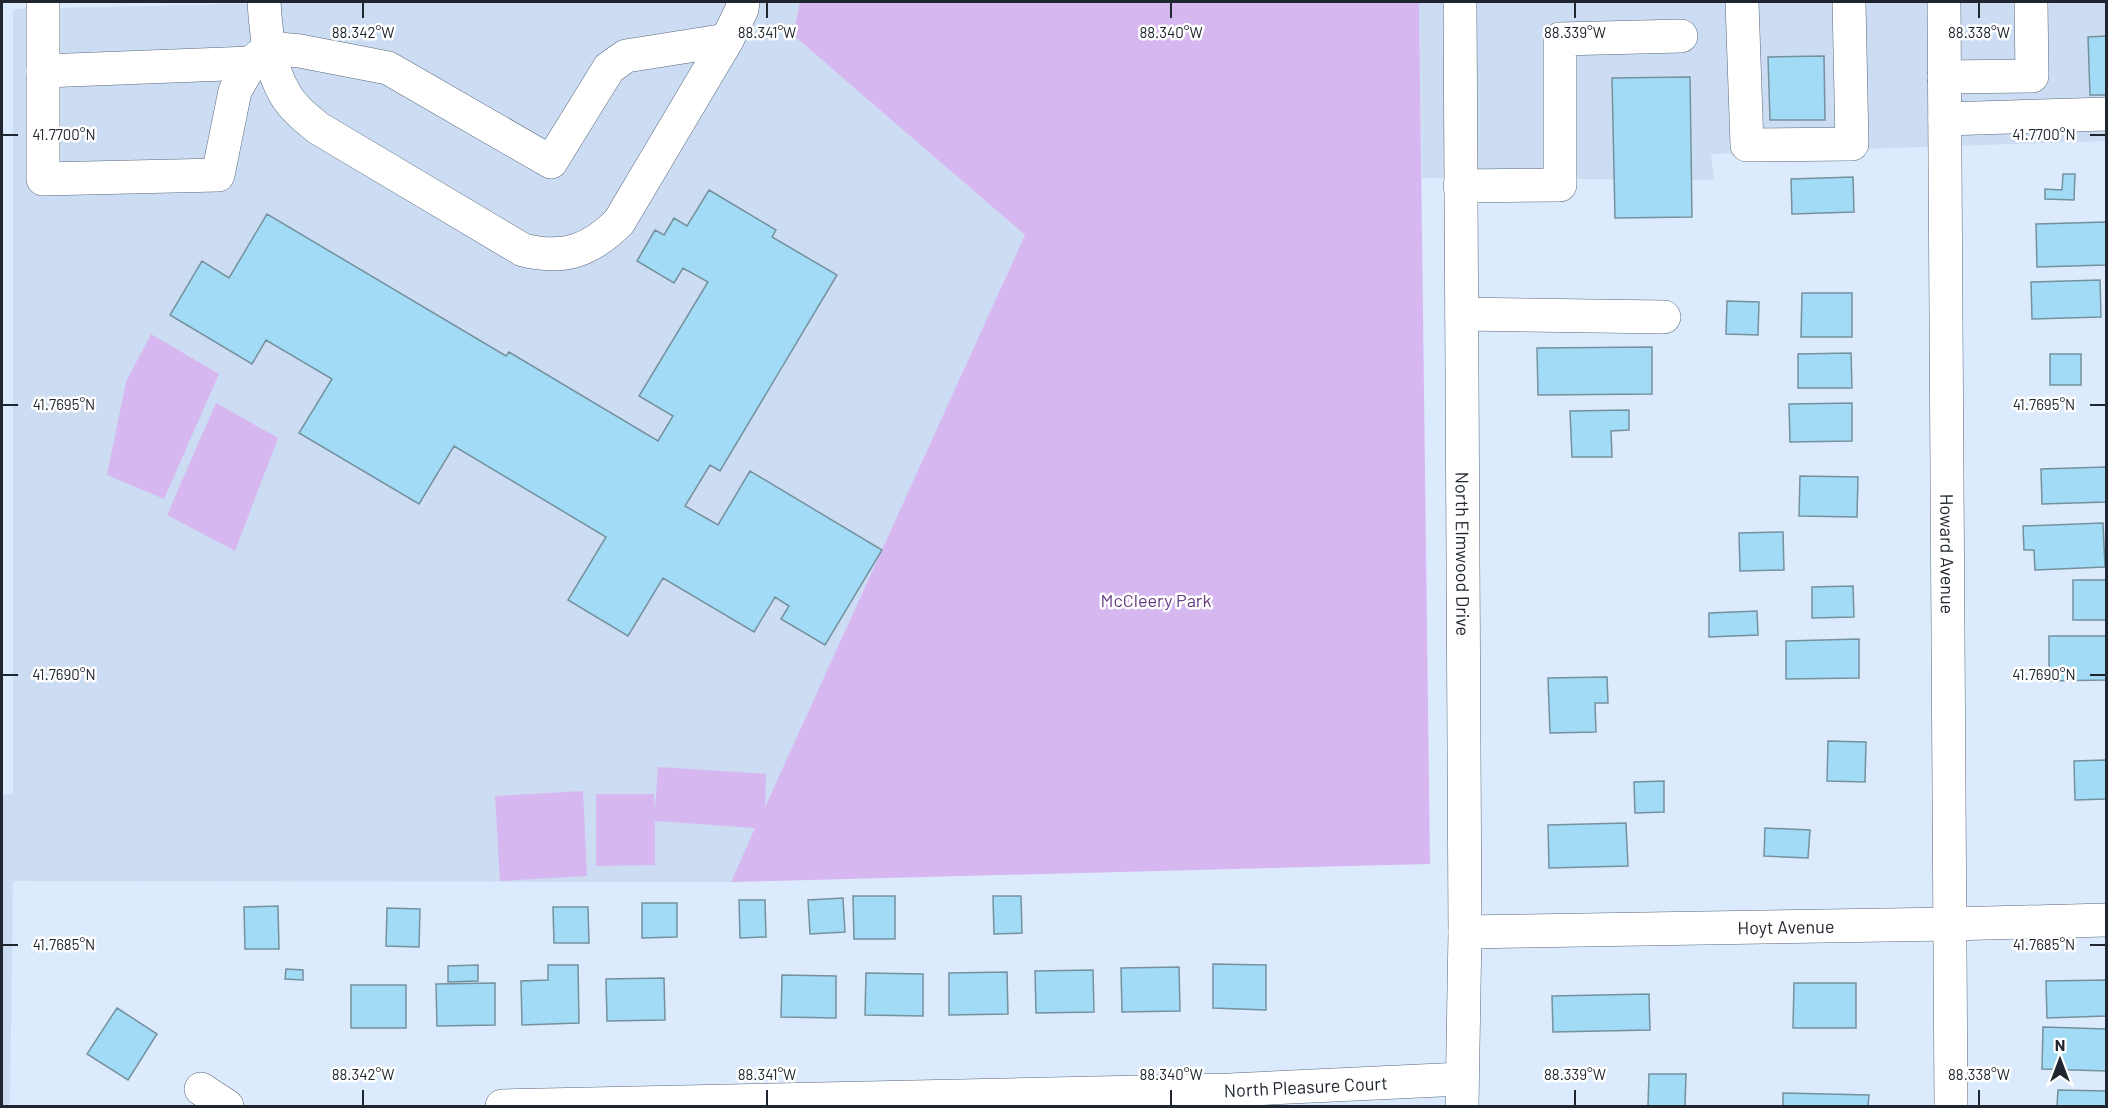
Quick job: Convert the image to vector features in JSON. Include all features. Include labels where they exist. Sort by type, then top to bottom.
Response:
[{"type":"street","points":[[43,2],[43,179],[218,175],[235,91],[260,55],[264,2]]},
{"type":"street","points":[[260,55],[276,74],[285,93],[298,111],[318,128],[523,250],[557,255],[589,246],[604,237],[619,222],[726,40],[742,9],[743,2]]},
{"type":"street","name":"North Elmwood Drive","points":[[1460,2],[1465,932],[1462,1093]]},
{"type":"street","points":[[1742,2],[1747,145],[1852,144],[1849,2]]},
{"type":"street","name":"Howard Avenue","points":[[1944,2],[1951,1107]]},
{"type":"street","points":[[1944,77],[2032,76],[2031,2]]},
{"type":"street","points":[[1460,186],[1560,185],[1560,39],[1682,36]]},
{"type":"street","points":[[43,71],[300,51],[388,68],[551,162],[609,68],[626,56],[726,40]]},
{"type":"street","points":[[1944,119],[2106,114]]},
{"type":"street","points":[[1462,314],[1664,317]]},
{"type":"street","name":"Hoyt Avenue","points":[[1465,932],[2106,920]]},
{"type":"street","name":"North Pleasure Court","points":[[502,1107],[1462,1093]]},
{"type":"shaded area","points":[[324,2],[800,2],[793,35],[1025,235],[731,882],[13,881],[10,1106],[2,1106],[2,795],[13,794],[13,9]]},
{"type":"shaded area","points":[[1419,2],[2106,2],[2106,141],[1711,154],[1714,180],[1422,178]]},
{"type":"green space","name":"McCleery Park","points":[[800,2],[1419,2],[1430,864],[731,882],[755,828],[655,821],[655,865],[596,866],[596,794],[654,794],[655,810],[658,767],[766,774],[765,807],[1025,235],[793,35]]},
{"type":"green space","points":[[151,334],[219,374],[164,499],[107,475],[126,382]]},
{"type":"green space","points":[[216,403],[278,438],[235,551],[167,515]]},
{"type":"green space","points":[[583,791],[587,876],[500,881],[495,796]]},
{"type":"building","points":[[2106,36],[2106,95],[2090,95],[2088,37]]},
{"type":"building","points":[[1824,56],[1825,120],[1770,120],[1768,57]]},
{"type":"building","points":[[1690,77],[1692,217],[1615,218],[1612,78]]},
{"type":"building","points":[[2063,174],[2075,174],[2074,200],[2045,199],[2045,189],[2062,190]]},
{"type":"building","points":[[1853,177],[1854,212],[1792,214],[1791,179]]},
{"type":"building","points":[[709,190],[776,230],[772,237],[837,275],[720,471],[710,465],[685,506],[718,525],[750,471],[882,550],[825,645],[781,619],[789,606],[775,597],[754,632],[663,578],[628,636],[568,600],[606,537],[454,446],[419,504],[299,433],[332,379],[266,340],[252,364],[170,315],[202,261],[229,278],[267,214],[506,356],[509,352],[658,441],[673,416],[639,396],[708,282],[683,268],[674,283],[637,261],[655,230],[664,235],[674,218],[687,226]]},
{"type":"building","points":[[2106,222],[2106,265],[2037,267],[2036,224]]},
{"type":"building","points":[[2100,280],[2101,317],[2032,319],[2031,282]]},
{"type":"building","points":[[1802,293],[1852,293],[1852,337],[1801,337]]},
{"type":"building","points":[[1727,301],[1759,302],[1758,335],[1726,334]]},
{"type":"building","points":[[1652,347],[1652,394],[1538,395],[1537,348]]},
{"type":"building","points":[[1851,353],[1852,388],[1798,388],[1798,354]]},
{"type":"building","points":[[2050,354],[2081,354],[2081,385],[2050,385]]},
{"type":"building","points":[[1852,403],[1852,441],[1790,442],[1789,404]]},
{"type":"building","points":[[1629,410],[1629,430],[1611,431],[1612,457],[1572,457],[1570,411]]},
{"type":"building","points":[[2106,467],[2106,502],[2042,504],[2041,469]]},
{"type":"building","points":[[1800,476],[1858,477],[1857,517],[1799,516]]},
{"type":"building","points":[[2103,523],[2105,567],[2035,570],[2034,550],[2024,550],[2023,526]]},
{"type":"building","points":[[1783,532],[1784,570],[1740,571],[1739,533]]},
{"type":"building","points":[[2073,580],[2106,580],[2106,620],[2073,620]]},
{"type":"building","points":[[1853,586],[1854,617],[1812,618],[1812,587]]},
{"type":"building","points":[[1757,611],[1758,635],[1709,637],[1709,613]]},
{"type":"building","points":[[2049,636],[2106,636],[2106,680],[2049,681]]},
{"type":"building","points":[[1859,639],[1859,678],[1786,679],[1786,641]]},
{"type":"building","points":[[1607,677],[1608,703],[1595,703],[1596,732],[1550,733],[1548,678]]},
{"type":"building","points":[[1828,741],[1866,742],[1865,782],[1827,781]]},
{"type":"building","points":[[2106,760],[2106,799],[2075,800],[2074,761]]},
{"type":"building","points":[[1664,781],[1664,812],[1635,813],[1634,782]]},
{"type":"building","points":[[1626,823],[1628,866],[1549,868],[1548,825]]},
{"type":"building","points":[[1765,828],[1810,830],[1808,858],[1764,856]]},
{"type":"building","points":[[853,896],[895,896],[895,939],[854,939]]},
{"type":"building","points":[[993,896],[1021,896],[1022,933],[994,934]]},
{"type":"building","points":[[843,898],[845,932],[810,934],[808,900]]},
{"type":"building","points":[[739,900],[765,900],[766,937],[740,938]]},
{"type":"building","points":[[642,903],[677,903],[677,937],[642,938]]},
{"type":"building","points":[[278,906],[279,949],[245,949],[244,907]]},
{"type":"building","points":[[553,907],[588,907],[589,943],[554,943]]},
{"type":"building","points":[[387,908],[420,909],[419,947],[386,946]]},
{"type":"building","points":[[1213,964],[1266,965],[1266,1010],[1213,1008]]},
{"type":"building","points":[[478,965],[478,981],[448,982],[448,966]]},
{"type":"building","points":[[548,965],[578,965],[579,1023],[522,1025],[521,981],[548,980]]},
{"type":"building","points":[[1179,967],[1180,1011],[1122,1012],[1121,968]]},
{"type":"building","points":[[286,969],[303,970],[303,980],[285,979]]},
{"type":"building","points":[[1093,970],[1094,1012],[1036,1013],[1035,971]]},
{"type":"building","points":[[1007,972],[1008,1014],[949,1015],[949,973]]},
{"type":"building","points":[[866,973],[923,974],[923,1016],[865,1015]]},
{"type":"building","points":[[782,975],[836,976],[836,1018],[781,1017]]},
{"type":"building","points":[[664,978],[665,1020],[607,1021],[606,979]]},
{"type":"building","points":[[2106,980],[2106,1016],[2047,1018],[2046,981]]},
{"type":"building","points":[[495,983],[495,1025],[437,1026],[436,984]]},
{"type":"building","points":[[1794,983],[1856,983],[1856,1028],[1793,1028]]},
{"type":"building","points":[[351,985],[406,985],[406,1028],[351,1028]]},
{"type":"building","points":[[1649,994],[1650,1030],[1553,1032],[1552,996]]},
{"type":"building","points":[[117,1008],[157,1034],[128,1080],[87,1054]]},
{"type":"building","points":[[2043,1027],[2106,1029],[2106,1071],[2042,1069]]},
{"type":"building","points":[[1649,1074],[1686,1074],[1685,1106],[1648,1106]]},
{"type":"building","points":[[2058,1090],[2106,1091],[2106,1106],[2057,1106]]},
{"type":"building","points":[[1783,1093],[1869,1095],[1868,1106],[1783,1106]]}]
